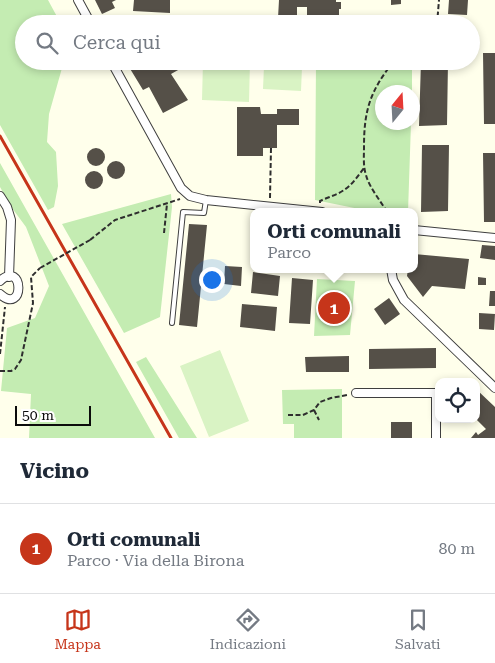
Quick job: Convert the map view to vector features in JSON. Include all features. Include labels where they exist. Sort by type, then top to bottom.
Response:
[{"type":"street","points":[[78,0],[86,15]]},
{"type":"street","points":[[116,70],[181,188],[190,196],[206,200],[280,208]]},
{"type":"street","points":[[0,196],[11,220],[9,277]]},
{"type":"street","points":[[418,230],[495,238]]},
{"type":"street","points":[[392,273],[393,280],[404,300],[495,388]]},
{"type":"street","points":[[0,281],[9,277],[14,278],[19,283],[18,294],[12,298],[8,299],[0,294]]},
{"type":"street","points":[[356,393],[436,393],[436,438]]},
{"type":"lane","points":[[172,323],[183,212],[204,214],[206,200]]},
{"type":"path","points":[[438,15],[439,0]]},
{"type":"path","points":[[385,208],[366,177],[364,168],[365,117],[370,99],[378,82],[387,70]]},
{"type":"path","points":[[270,207],[271,148]]},
{"type":"path","points":[[321,208],[320,201],[342,192],[364,168]]},
{"type":"path","points":[[0,371],[15,369],[22,360],[33,303],[32,277],[40,268],[90,240],[115,220],[180,199]]},
{"type":"path","points":[[164,233],[166,204]]},
{"type":"path","points":[[0,354],[5,306],[2,304]]},
{"type":"path","points":[[288,415],[303,415],[314,410],[320,402],[356,393]]},
{"type":"path","points":[[314,410],[319,420]]},
{"type":"green space","points":[[0,0],[48,0],[56,15],[15,15],[15,70],[61,70],[49,114],[47,142],[56,152],[58,186],[54,207],[48,210],[0,125]]},
{"type":"green space","points":[[203,70],[250,70],[249,102],[202,100]]},
{"type":"green space","points":[[264,70],[302,70],[301,91],[263,89]]},
{"type":"green space","points":[[316,70],[412,70],[412,85],[375,85],[375,130],[411,130],[408,208],[354,208],[315,200]]},
{"type":"green space","points":[[0,163],[155,438],[29,438],[31,394],[1,391],[7,328],[35,318],[49,286],[26,227],[0,187]]},
{"type":"green space","points":[[171,194],[172,207],[160,317],[124,333],[62,224]]},
{"type":"green space","points":[[317,279],[355,281],[350,335],[314,336]]},
{"type":"green space","points":[[220,350],[249,421],[209,437],[180,366]]},
{"type":"green space","points":[[146,357],[197,438],[179,438],[136,362]]},
{"type":"green space","points":[[342,389],[342,438],[294,438],[294,424],[283,424],[282,390]]},
{"type":"building","points":[[95,0],[116,0],[112,2],[115,8],[102,14]]},
{"type":"building","points":[[134,0],[170,0],[170,13],[133,11]]},
{"type":"building","points":[[279,0],[336,0],[336,2],[341,2],[339,15],[307,15],[307,7],[297,7],[297,15],[278,15]]},
{"type":"building","points":[[391,0],[401,0],[401,4],[391,5]]},
{"type":"building","points":[[449,0],[468,0],[467,15],[448,14]]},
{"type":"building","points":[[483,53],[495,53],[495,124],[484,124]]},
{"type":"building","points":[[131,70],[178,70],[171,74],[188,100],[163,113],[149,87],[143,90]]},
{"type":"building","points":[[421,70],[448,70],[447,125],[420,126]]},
{"type":"building","points":[[237,107],[260,107],[261,114],[277,114],[277,109],[299,109],[299,125],[277,125],[277,148],[263,148],[263,156],[237,156]]},
{"type":"building","points":[[422,145],[449,145],[448,211],[421,212]]},
{"type":"building","points":[[96,148],[102,151],[105,157],[102,163],[96,166],[90,163],[87,157],[90,151]]},
{"type":"building","points":[[483,153],[495,153],[495,222],[484,222]]},
{"type":"building","points":[[116,161],[122,164],[125,170],[122,176],[116,179],[110,176],[107,170],[110,164]]},
{"type":"building","points":[[94,171],[100,174],[103,180],[100,186],[94,189],[88,186],[85,180],[88,174]]},
{"type":"building","points":[[189,224],[207,225],[197,327],[179,325]]},
{"type":"building","points":[[482,245],[495,246],[495,260],[480,258]]},
{"type":"building","points":[[418,254],[469,259],[465,289],[432,286],[423,297],[407,276],[407,273],[418,273]]},
{"type":"building","points":[[225,266],[242,267],[241,286],[224,284]]},
{"type":"building","points":[[253,273],[280,276],[278,296],[251,293]]},
{"type":"building","points":[[478,277],[486,278],[486,285],[478,285]]},
{"type":"building","points":[[292,278],[313,280],[310,324],[289,323]]},
{"type":"building","points":[[490,291],[495,291],[495,306],[489,306]]},
{"type":"building","points":[[389,298],[400,314],[385,325],[374,309]]},
{"type":"building","points":[[242,304],[277,307],[275,331],[240,327]]},
{"type":"building","points":[[479,313],[495,314],[494,330],[479,329]]},
{"type":"building","points":[[436,348],[436,368],[369,369],[369,349]]},
{"type":"building","points":[[349,356],[349,372],[306,372],[305,357]]},
{"type":"building","points":[[480,393],[495,407],[495,438],[471,438],[476,432],[478,435],[486,429],[480,423]]},
{"type":"building","points":[[391,422],[412,422],[412,438],[391,438]]},
{"type":"railway","points":[[0,136],[171,438]]},
{"type":"place","name":"Orti comunali","points":[[334,308]]}]
